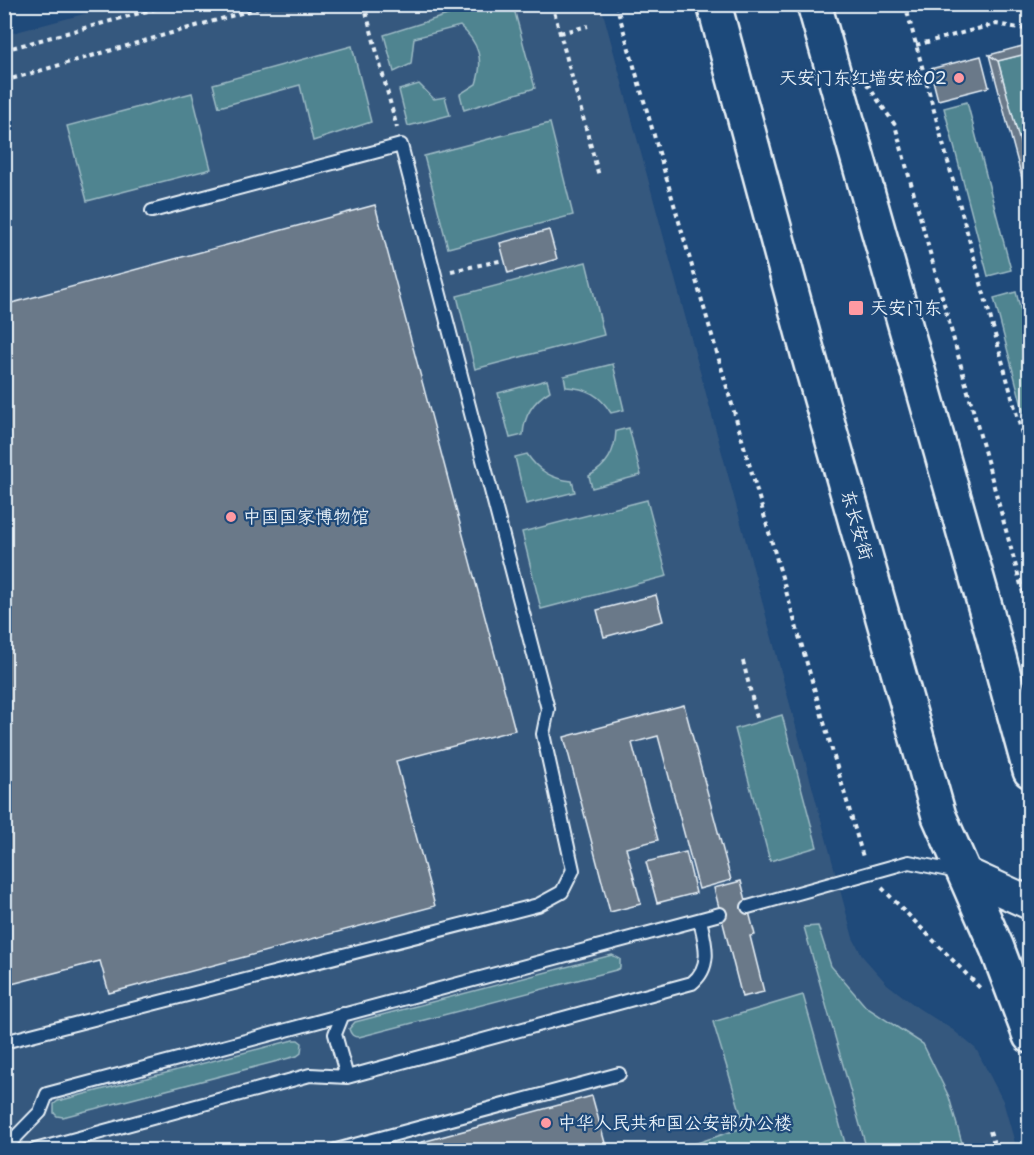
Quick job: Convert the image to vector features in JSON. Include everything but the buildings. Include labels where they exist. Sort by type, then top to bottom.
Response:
[{"type":"highway","name":"东长安街","points":[[714,4],[812,368],[935,804],[941,823],[996,948],[1029,1036]]},
{"type":"highway","points":[[814,4],[989,620],[1029,771]]},
{"type":"street","points":[[964,873],[1029,903]]},
{"type":"lane","points":[[4,1042],[538,905],[562,892],[573,870],[543,734],[548,710],[402,145],[152,211]]},
{"type":"lane","points":[[748,907],[909,862],[964,873]]},
{"type":"lane","points":[[4,1149],[40,1112],[47,1094],[720,914]]},
{"type":"lane","points":[[35,1150],[310,1075],[347,1077],[692,983],[705,967],[706,956],[700,920]]},
{"type":"lane","points":[[343,1014],[335,1034],[347,1077]]},
{"type":"lane","points":[[336,1150],[619,1074]]},
{"type":"path","points":[[4,50],[174,4]]},
{"type":"path","points":[[4,81],[273,4]]},
{"type":"path","points":[[364,4],[402,145]]},
{"type":"path","points":[[552,4],[599,176]]},
{"type":"path","points":[[616,4],[868,874],[989,997]]},
{"type":"path","points":[[905,4],[1029,463]]},
{"type":"path","points":[[916,45],[996,24],[1029,30]]},
{"type":"path","points":[[560,33],[588,26]]},
{"type":"path","points":[[864,79],[895,125],[1029,618]]},
{"type":"path","points":[[436,274],[504,260]]},
{"type":"path","points":[[742,661],[758,722]]},
{"type":"path","points":[[990,1131],[996,1150]]},
{"type":"shaded area","points":[[118,5],[601,5],[853,938],[863,957],[887,984],[976,1049],[1003,1101],[1017,1150],[5,1150],[5,35]]},
{"type":"green space","points":[[479,5],[513,5],[535,88],[464,110],[460,94],[476,84],[480,67],[476,45],[460,26],[414,38],[411,64],[394,72],[384,35]]},
{"type":"green space","points":[[352,46],[371,122],[313,141],[300,85],[219,107],[213,84]]},
{"type":"green space","points":[[1029,53],[1029,179],[998,61]]},
{"type":"green space","points":[[419,84],[434,99],[445,97],[450,115],[408,126],[399,90]]},
{"type":"green space","points":[[192,93],[211,169],[87,201],[67,126]]},
{"type":"green space","points":[[967,102],[1011,270],[988,276],[944,108]]},
{"type":"green space","points":[[550,123],[573,215],[448,248],[424,156]]},
{"type":"green space","points":[[586,262],[604,335],[475,369],[457,296]]},
{"type":"green space","points":[[1016,292],[1029,342],[1029,433],[994,298]]},
{"type":"green space","points":[[613,364],[624,410],[611,413],[602,401],[592,394],[566,387],[564,376]]},
{"type":"green space","points":[[547,380],[550,391],[530,409],[523,435],[510,438],[498,393]]},
{"type":"green space","points":[[629,428],[641,475],[592,488],[589,476],[601,468],[609,458],[616,431]]},
{"type":"green space","points":[[527,454],[546,473],[572,481],[575,492],[526,504],[515,457]]},
{"type":"green space","points":[[647,500],[667,576],[541,609],[522,532]]},
{"type":"green space","points":[[782,715],[817,847],[770,861],[735,729]]},
{"type":"green space","points":[[818,926],[831,966],[866,1007],[923,1044],[949,1097],[964,1150],[867,1150],[804,927]]},
{"type":"green space","points":[[612,955],[620,959],[620,968],[616,970],[359,1037],[355,1037],[349,1029],[355,1022]]},
{"type":"green space","points":[[803,995],[847,1150],[696,1150],[694,1144],[745,1127],[713,1022]]},
{"type":"green space","points":[[293,1040],[302,1043],[301,1053],[297,1056],[63,1117],[54,1113],[54,1104],[58,1101]]},
{"type":"place","name":"天安门东红墙安检02","points":[[959,78]]},
{"type":"place","name":"天安门东","points":[[856,308]]},
{"type":"place","name":"中国国家博物馆","points":[[231,517]]},
{"type":"place","name":"中华人民共和国公安部办公楼","points":[[546,1123]]}]
